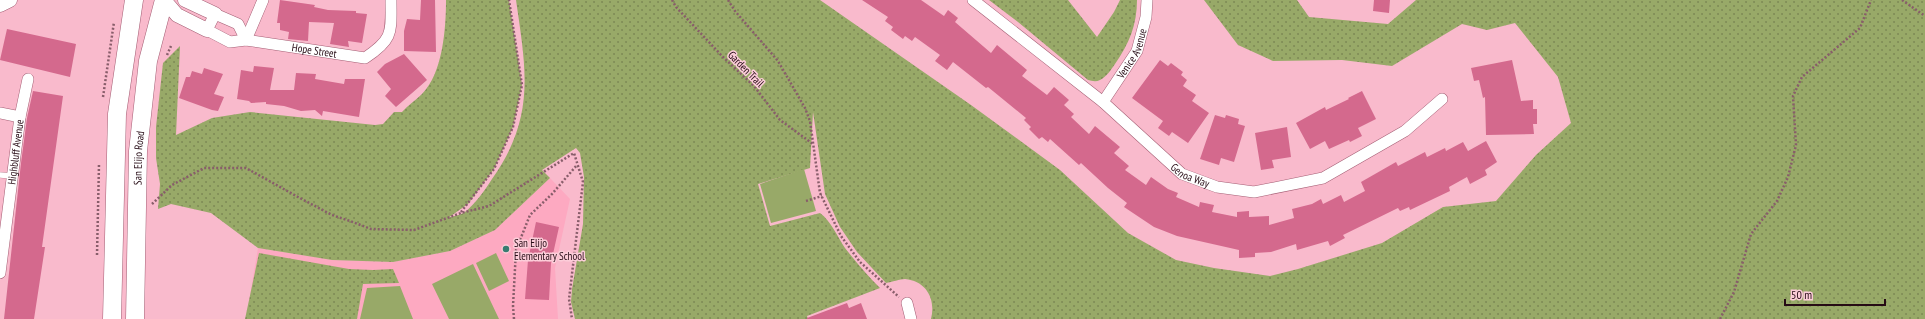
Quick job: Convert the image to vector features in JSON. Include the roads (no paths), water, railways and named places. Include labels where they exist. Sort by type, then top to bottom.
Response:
[{"type":"main road","points":[[112,319],[117,114],[134,0]]},
{"type":"main road","name":"San Elijo Road","points":[[135,319],[138,151],[148,61],[164,0]]},
{"type":"street","points":[[0,5],[10,0]]},
{"type":"street","name":"Hope Street","points":[[164,0],[176,15],[230,42],[246,40],[365,58],[380,48],[391,31],[391,0]]},
{"type":"street","points":[[184,0],[238,24],[246,40]]},
{"type":"street","points":[[246,40],[263,0]]},
{"type":"street","name":"Genoa Way","points":[[973,0],[1103,102],[1182,174],[1217,187],[1254,192],[1323,178],[1405,131],[1442,99]]},
{"type":"street","name":"Venice Avenue","points":[[1103,102],[1138,51],[1146,17],[1147,0]]},
{"type":"street","points":[[207,30],[215,14]]},
{"type":"street","name":"Highbluff Avenue","points":[[0,273],[20,117],[28,79]]},
{"type":"street","points":[[0,113],[20,117]]},
{"type":"street","points":[[907,303],[911,319]]},
{"type":"lane","points":[[0,175],[13,176]]},
{"type":"place","name":"San Elijo Elementary School","points":[[506,249]]}]
